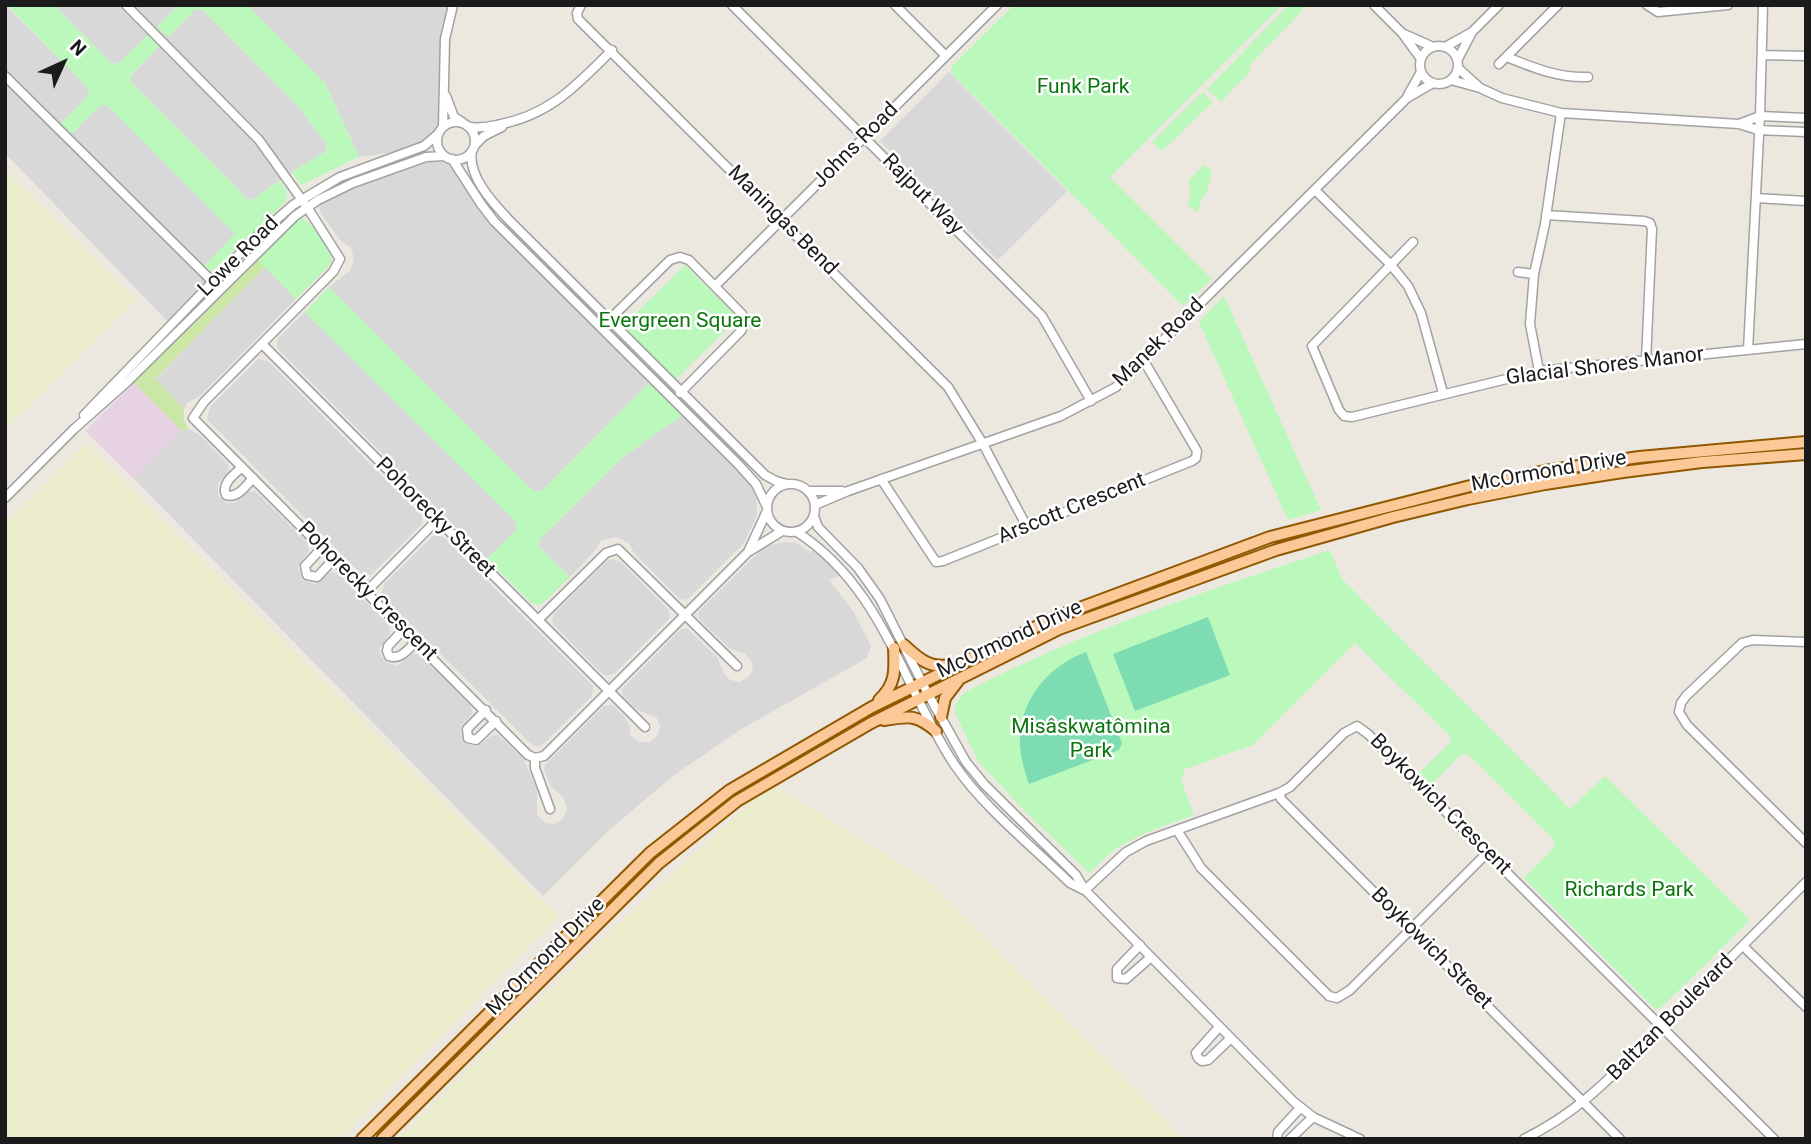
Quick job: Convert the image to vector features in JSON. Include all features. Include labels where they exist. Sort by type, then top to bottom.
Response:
[{"type":"main road","name":"McOrmond Drive","points":[[362,1139],[650,853],[730,790],[872,707],[917,684],[1058,616],[1159,576],[1270,537],[1474,485],[1590,463],[1672,452],[1806,442]]},
{"type":"main road","name":"McOrmond Drive","points":[[382,1139],[659,863],[737,801],[871,723],[1059,629],[1276,550],[1393,517],[1584,478],[1702,462],[1806,454]]},
{"type":"main road","points":[[872,707],[888,692],[894,681],[899,647],[928,664],[944,667],[961,663]]},
{"type":"main road","points":[[941,717],[945,698],[960,679]]},
{"type":"main road","points":[[871,723],[907,716],[921,720],[936,731]]},
{"type":"street","points":[[127,5],[250,130],[305,203]]},
{"type":"street","points":[[453,5],[445,39],[444,87],[438,146],[494,221],[756,484],[771,523],[782,531]]},
{"type":"street","name":"Maningas Bend","points":[[581,5],[577,13],[579,19],[937,374],[958,400],[1027,527]]},
{"type":"street","name":"Rajput Way","points":[[732,5],[1042,316],[1091,401]]},
{"type":"street","points":[[895,5],[945,55]]},
{"type":"street","name":"Johns Road","points":[[715,286],[997,5]]},
{"type":"street","points":[[1374,5],[1402,33],[1421,59]]},
{"type":"street","points":[[1445,47],[1472,32],[1499,5]]},
{"type":"street","points":[[1499,64],[1558,5]]},
{"type":"street","points":[[1647,5],[1658,12],[1728,5]]},
{"type":"street","points":[[1748,350],[1763,5]]},
{"type":"street","points":[[1451,80],[1472,32]]},
{"type":"street","points":[[1402,33],[1433,47],[1445,47],[1453,51],[1458,63],[1480,88]]},
{"type":"street","points":[[1433,47],[1426,51],[1421,59],[1421,72],[1433,83],[1441,84],[1451,80],[1480,88],[1502,98],[1561,113],[1739,124],[1758,130],[1806,131]]},
{"type":"street","points":[[448,157],[464,158],[484,136],[507,123],[531,116],[562,98],[612,50]]},
{"type":"street","points":[[1762,55],[1806,56]]},
{"type":"street","points":[[1507,57],[1545,72],[1588,78]]},
{"type":"street","name":"Manek Road","points":[[1407,98],[1421,72]]},
{"type":"street","points":[[5,76],[220,290]]},
{"type":"street","name":"Manek Road","points":[[815,505],[1061,416],[1115,387],[1407,98],[1433,83]]},
{"type":"street","points":[[444,87],[454,117],[473,133],[472,165],[498,208],[765,474],[776,481],[802,486],[808,491],[815,505],[814,516],[818,527],[874,588],[936,731],[957,767],[978,793],[1070,883],[1085,890]]},
{"type":"street","points":[[1539,371],[1530,324],[1534,274],[1561,113]]},
{"type":"street","points":[[1739,124],[1760,116],[1806,118]]},
{"type":"street","points":[[441,130],[455,122],[466,125],[507,123]]},
{"type":"street","name":"Lowe Road","points":[[5,498],[74,429],[127,383],[305,203],[341,177],[424,146],[441,130]]},
{"type":"street","name":"Lowe Road","points":[[74,429],[77,422],[254,240],[288,209],[426,157],[448,157]]},
{"type":"street","points":[[1315,190],[1391,265],[1408,286],[1421,313],[1443,393]]},
{"type":"street","points":[[1756,198],[1806,201]]},
{"type":"street","name":"Pohorecky Crescent","points":[[305,203],[337,251],[340,263],[193,416],[198,425],[405,628],[528,755],[535,758]]},
{"type":"street","points":[[1546,215],[1650,223],[1652,229],[1646,361]]},
{"type":"street","points":[[1391,265],[1413,242]]},
{"type":"street","points":[[602,328],[674,257],[689,260],[742,314],[744,327],[674,400]]},
{"type":"street","name":"Glacial Shores Manor","points":[[1391,265],[1312,346],[1344,416],[1352,417],[1539,371],[1806,344]]},
{"type":"street","points":[[1518,272],[1534,274]]},
{"type":"street","name":"Pohorecky Street","points":[[262,344],[645,727]]},
{"type":"street","name":"Arscott Crescent","points":[[881,479],[936,562],[1195,458],[1197,451],[1144,361]]},
{"type":"street","points":[[242,467],[225,484],[226,495],[237,495],[253,478]]},
{"type":"street","points":[[748,552],[773,491],[787,484]]},
{"type":"street","name":"Manek Road","points":[[808,491],[848,491]]},
{"type":"street","points":[[550,809],[535,768],[535,758],[544,756],[748,552],[782,531],[804,528],[814,516]]},
{"type":"street","points":[[366,591],[437,520]]},
{"type":"street","points":[[797,531],[829,555],[850,578],[899,647]]},
{"type":"street","points":[[322,548],[306,566],[305,571],[309,577],[317,577],[334,559]]},
{"type":"street","points":[[538,620],[601,557],[614,549],[623,553],[737,666]]},
{"type":"street","points":[[405,628],[388,646],[389,656],[399,657],[417,641]]},
{"type":"street","points":[[1806,642],[1753,640],[1742,643],[1686,696],[1679,712],[1687,725],[1806,843]]},
{"type":"street","points":[[923,696],[941,717],[959,752],[975,774],[1076,875],[1085,890],[1219,1027],[1300,1108],[1360,1139]]},
{"type":"street","points":[[486,710],[467,729],[468,738],[476,740],[496,721]]},
{"type":"street","name":"Boykowich Crescent","points":[[1085,890],[1126,852],[1146,841],[1290,787],[1344,733],[1357,726],[1774,1139]]},
{"type":"street","name":"Boykowich Street","points":[[1279,793],[1281,799],[1619,1139]]},
{"type":"street","points":[[1177,831],[1201,868],[1329,996],[1337,998],[1350,990],[1488,853]]},
{"type":"street","name":"Baltzan Boulevard","points":[[1524,1139],[1584,1102],[1806,882]]},
{"type":"street","points":[[1140,945],[1116,969],[1117,978],[1126,979],[1151,957]]},
{"type":"street","points":[[1743,946],[1806,1007]]},
{"type":"street","points":[[1219,1027],[1198,1048],[1198,1058],[1202,1061],[1208,1060],[1231,1038]]},
{"type":"street","points":[[1277,1139],[1278,1132],[1300,1108]]},
{"type":"street","points":[[1290,1139],[1313,1117]]},
{"type":"shaded area","points":[[5,5],[88,87],[89,95],[57,127],[68,138],[100,105],[107,105],[235,234],[200,270],[213,283],[171,325],[5,153]]},
{"type":"shaded area","points":[[54,5],[178,5],[157,27],[195,10],[203,10],[298,106],[327,145],[325,152],[252,200],[246,199],[131,82],[131,76],[163,43],[152,31],[119,63],[112,64]]},
{"type":"shaded area","points":[[247,5],[453,5],[440,130],[431,141],[415,149],[359,157],[325,83]]},
{"type":"shaded area","points":[[949,72],[1067,191],[998,260],[880,141]]},
{"type":"shaded area","points":[[436,160],[456,171],[473,202],[499,232],[650,382],[542,491],[533,491],[329,287],[350,271],[354,259],[351,248],[340,240],[321,213],[319,207],[322,203],[360,186]]},
{"type":"shaded area","points":[[265,267],[296,299],[201,395],[187,403],[184,409],[155,380]]},
{"type":"shaded area","points":[[305,312],[516,522],[516,530],[487,559],[277,348],[277,339]]},
{"type":"shaded area","points":[[258,359],[268,361],[422,516],[422,524],[371,575],[361,574],[207,419],[210,407]]},
{"type":"shaded area","points":[[134,383],[182,431],[134,479],[85,431]]},
{"type":"shaded area","points":[[683,415],[753,484],[757,515],[744,543],[687,600],[680,599],[634,553],[629,543],[616,537],[602,540],[570,577],[539,547],[540,539],[623,457]]},
{"type":"shaded area","points":[[189,429],[201,436],[228,464],[229,471],[218,483],[220,498],[227,503],[236,502],[248,492],[255,491],[308,543],[309,551],[298,567],[302,580],[316,584],[330,572],[338,573],[390,626],[390,634],[379,649],[385,661],[397,666],[411,654],[419,654],[470,705],[473,713],[461,726],[460,731],[465,743],[476,747],[492,735],[498,735],[523,758],[537,790],[537,815],[545,823],[554,824],[562,820],[567,809],[563,797],[551,787],[544,770],[545,765],[604,706],[612,705],[623,715],[629,724],[631,736],[639,742],[650,742],[658,735],[660,727],[657,718],[636,709],[623,696],[622,689],[681,629],[688,629],[717,657],[723,672],[730,680],[740,682],[750,675],[753,666],[750,659],[745,654],[729,648],[699,619],[698,612],[760,551],[770,545],[796,543],[811,552],[814,547],[842,575],[829,580],[853,611],[871,646],[867,658],[738,731],[673,776],[608,831],[543,896],[134,479],[182,431]]},
{"type":"shaded area","points":[[435,534],[444,538],[593,686],[592,696],[541,746],[530,743],[381,595],[384,584]]},
{"type":"shaded area","points":[[613,559],[622,563],[668,609],[670,616],[615,673],[607,676],[601,673],[552,620],[554,614],[607,561]]},
{"type":"green space","points":[[7,5],[54,5],[112,64],[119,63],[152,31],[164,42],[131,75],[131,82],[246,199],[252,200],[279,181],[287,191],[286,201],[212,272],[205,265],[235,234],[107,105],[100,106],[67,138],[57,128],[89,95],[88,88]]},
{"type":"green space","points":[[178,5],[247,5],[325,83],[359,157],[301,185],[292,172],[325,152],[327,145],[298,106],[203,10],[195,10],[168,37],[157,27]]},
{"type":"green space","name":"Funk Park","points":[[1014,5],[1282,5],[1110,177],[1212,279],[1183,306],[951,73],[952,66]]},
{"type":"green space","points":[[1289,5],[1305,5],[1250,65],[1250,72],[1221,102],[1207,89]]},
{"type":"green space","points":[[1203,92],[1213,102],[1162,151],[1152,142]]},
{"type":"green space","points":[[1205,164],[1212,172],[1197,213],[1187,204],[1191,195],[1189,180]]},
{"type":"green space","points":[[5,169],[136,300],[5,430]]},
{"type":"green space","points":[[302,218],[321,236],[332,260],[296,299],[258,260]]},
{"type":"green space","points":[[258,260],[265,267],[155,379],[184,409],[184,421],[189,429],[182,431],[134,383],[144,370]]},
{"type":"green space","name":"Evergreen Square","points":[[685,265],[738,318],[675,380],[622,327]]},
{"type":"green space","points":[[329,287],[533,491],[542,491],[650,382],[683,415],[623,457],[540,539],[539,547],[570,577],[542,604],[532,604],[487,559],[516,530],[516,522],[305,312]]},
{"type":"green space","points":[[1224,296],[1321,510],[1288,520],[1199,322]]},
{"type":"green space","points":[[86,443],[559,917],[340,1139],[5,1139],[5,523]]},
{"type":"green space","points":[[1330,550],[1342,579],[1570,809],[1605,776],[1750,920],[1662,1007],[1655,1009],[1524,878],[1554,847],[1554,840],[1469,755],[1462,754],[1431,785],[1419,773],[1450,743],[1450,736],[1355,643],[1253,745],[1185,769],[1181,779],[1194,815],[1145,833],[1115,849],[1089,873],[978,761],[955,713],[955,705],[964,693],[1098,632],[1190,597]]},
{"type":"green space","points":[[1208,617],[1230,675],[1135,711],[1113,654]]},
{"type":"green space","name":"Misâskwatômina Park","points":[[1086,652],[1122,743],[1119,750],[1029,784],[1020,743],[1026,709],[1040,684],[1050,674]]},
{"type":"green space","points":[[771,783],[927,880],[1184,1139],[397,1139],[592,948]]},
{"type":"park label","name":"Richards Park","points":[[1629,891]]}]
